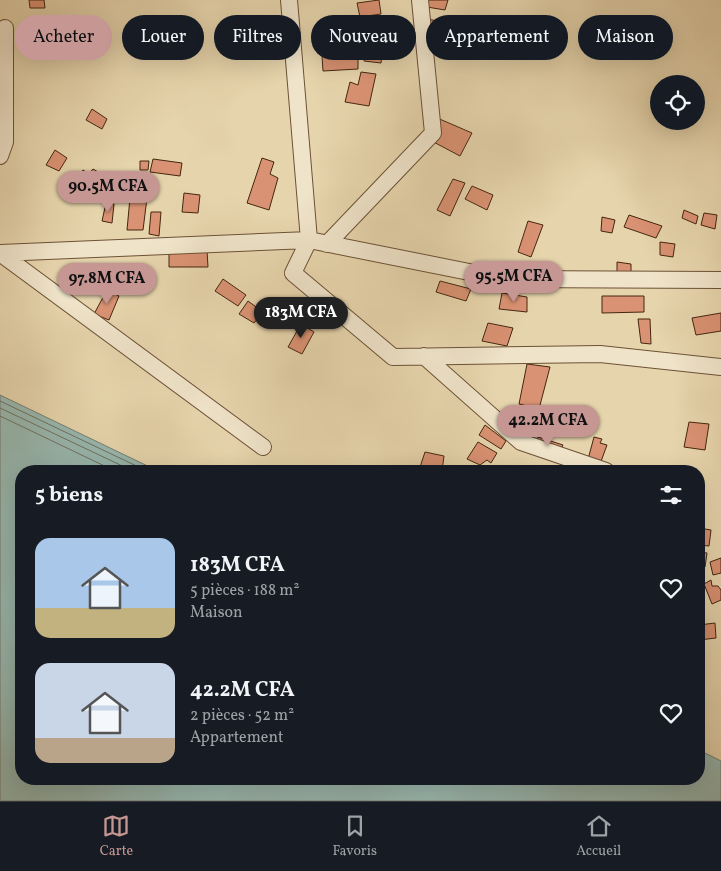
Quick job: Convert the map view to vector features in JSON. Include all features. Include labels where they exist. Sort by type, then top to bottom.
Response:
[{"type":"street","points":[[289,0],[309,240],[293,273],[393,357],[600,354],[721,367]]},
{"type":"street","points":[[327,244],[433,133],[420,0]]},
{"type":"street","points":[[0,156],[5,142],[5,28]]},
{"type":"street","points":[[262,447],[0,253],[309,240],[504,279],[721,280]]},
{"type":"street","points":[[424,356],[520,442],[588,465]]},
{"type":"water","points":[[0,395],[146,465],[15,465],[15,785],[705,785],[705,753],[721,761],[721,801],[0,801]]},
{"type":"building","points":[[29,0],[44,0],[45,8],[30,8]]},
{"type":"building","points":[[379,0],[381,14],[360,15],[357,3]]},
{"type":"building","points":[[422,0],[448,0],[445,10],[421,6]]},
{"type":"building","points":[[322,60],[358,60],[358,69],[323,71]]},
{"type":"building","points":[[364,60],[381,60],[381,63]]},
{"type":"building","points":[[361,72],[376,74],[369,106],[345,102],[350,82],[358,85]]},
{"type":"building","points":[[92,109],[107,119],[102,129],[86,120]]},
{"type":"building","points":[[435,117],[472,133],[460,156],[426,138]]},
{"type":"building","points":[[55,150],[67,158],[59,171],[46,165]]},
{"type":"building","points":[[262,158],[274,162],[270,174],[278,178],[269,210],[247,203]]},
{"type":"building","points":[[153,159],[182,163],[180,176],[150,172]]},
{"type":"building","points":[[140,161],[149,161],[148,170],[140,170]]},
{"type":"building","points":[[93,169],[112,180],[103,197],[75,180],[83,170],[89,174]]},
{"type":"building","points":[[453,179],[465,183],[450,216],[437,210]]},
{"type":"building","points":[[472,186],[493,195],[487,210],[465,199]]},
{"type":"building","points":[[131,187],[148,190],[143,230],[127,230]]},
{"type":"building","points":[[184,193],[200,195],[198,213],[182,212]]},
{"type":"building","points":[[106,203],[114,204],[112,223],[102,221]]},
{"type":"building","points":[[684,210],[698,216],[696,224],[682,218]]},
{"type":"building","points":[[151,212],[161,212],[159,236],[149,234]]},
{"type":"building","points":[[704,213],[717,215],[715,229],[701,225]]},
{"type":"building","points":[[629,215],[662,226],[656,238],[624,227]]},
{"type":"building","points":[[602,217],[615,220],[612,233],[601,231]]},
{"type":"building","points":[[528,221],[543,225],[531,257],[518,252]]},
{"type":"building","points":[[660,242],[675,244],[673,257],[660,255]]},
{"type":"building","points":[[169,249],[207,250],[208,267],[169,267]]},
{"type":"building","points":[[617,262],[631,264],[631,276],[617,275]]},
{"type":"building","points":[[223,279],[246,295],[238,306],[215,291]]},
{"type":"building","points":[[440,281],[471,289],[466,301],[436,292]]},
{"type":"building","points":[[107,290],[119,296],[109,320],[94,314]]},
{"type":"building","points":[[502,293],[527,297],[527,312],[499,309]]},
{"type":"building","points":[[602,296],[644,296],[644,312],[602,313]]},
{"type":"building","points":[[248,301],[263,312],[254,323],[239,314]]},
{"type":"building","points":[[721,313],[721,331],[696,335],[692,318]]},
{"type":"building","points":[[638,319],[650,319],[651,344],[641,343]]},
{"type":"building","points":[[488,323],[513,328],[507,346],[482,341]]},
{"type":"building","points":[[301,324],[314,332],[302,354],[288,347]]},
{"type":"building","points":[[527,364],[550,367],[539,409],[519,404]]},
{"type":"building","points":[[548,407],[580,418],[574,431],[544,421]]},
{"type":"building","points":[[689,422],[709,424],[705,450],[684,447]]},
{"type":"building","points":[[485,425],[506,441],[501,449],[479,435]]},
{"type":"building","points":[[538,437],[563,445],[557,458],[532,449]]},
{"type":"building","points":[[594,437],[602,439],[600,443],[607,445],[600,464],[587,463]]},
{"type":"building","points":[[478,442],[497,453],[491,463],[487,460],[480,465],[467,459]]},
{"type":"building","points":[[425,452],[444,456],[443,465],[421,465]]},
{"type":"building","points":[[705,529],[711,530],[709,546],[705,546]]},
{"type":"building","points":[[721,558],[721,573],[713,575],[710,562]]},
{"type":"building","points":[[711,580],[712,586],[718,586],[721,590],[721,600],[712,604],[705,583]]},
{"type":"building","points":[[715,623],[716,638],[705,639],[705,624]]}]
